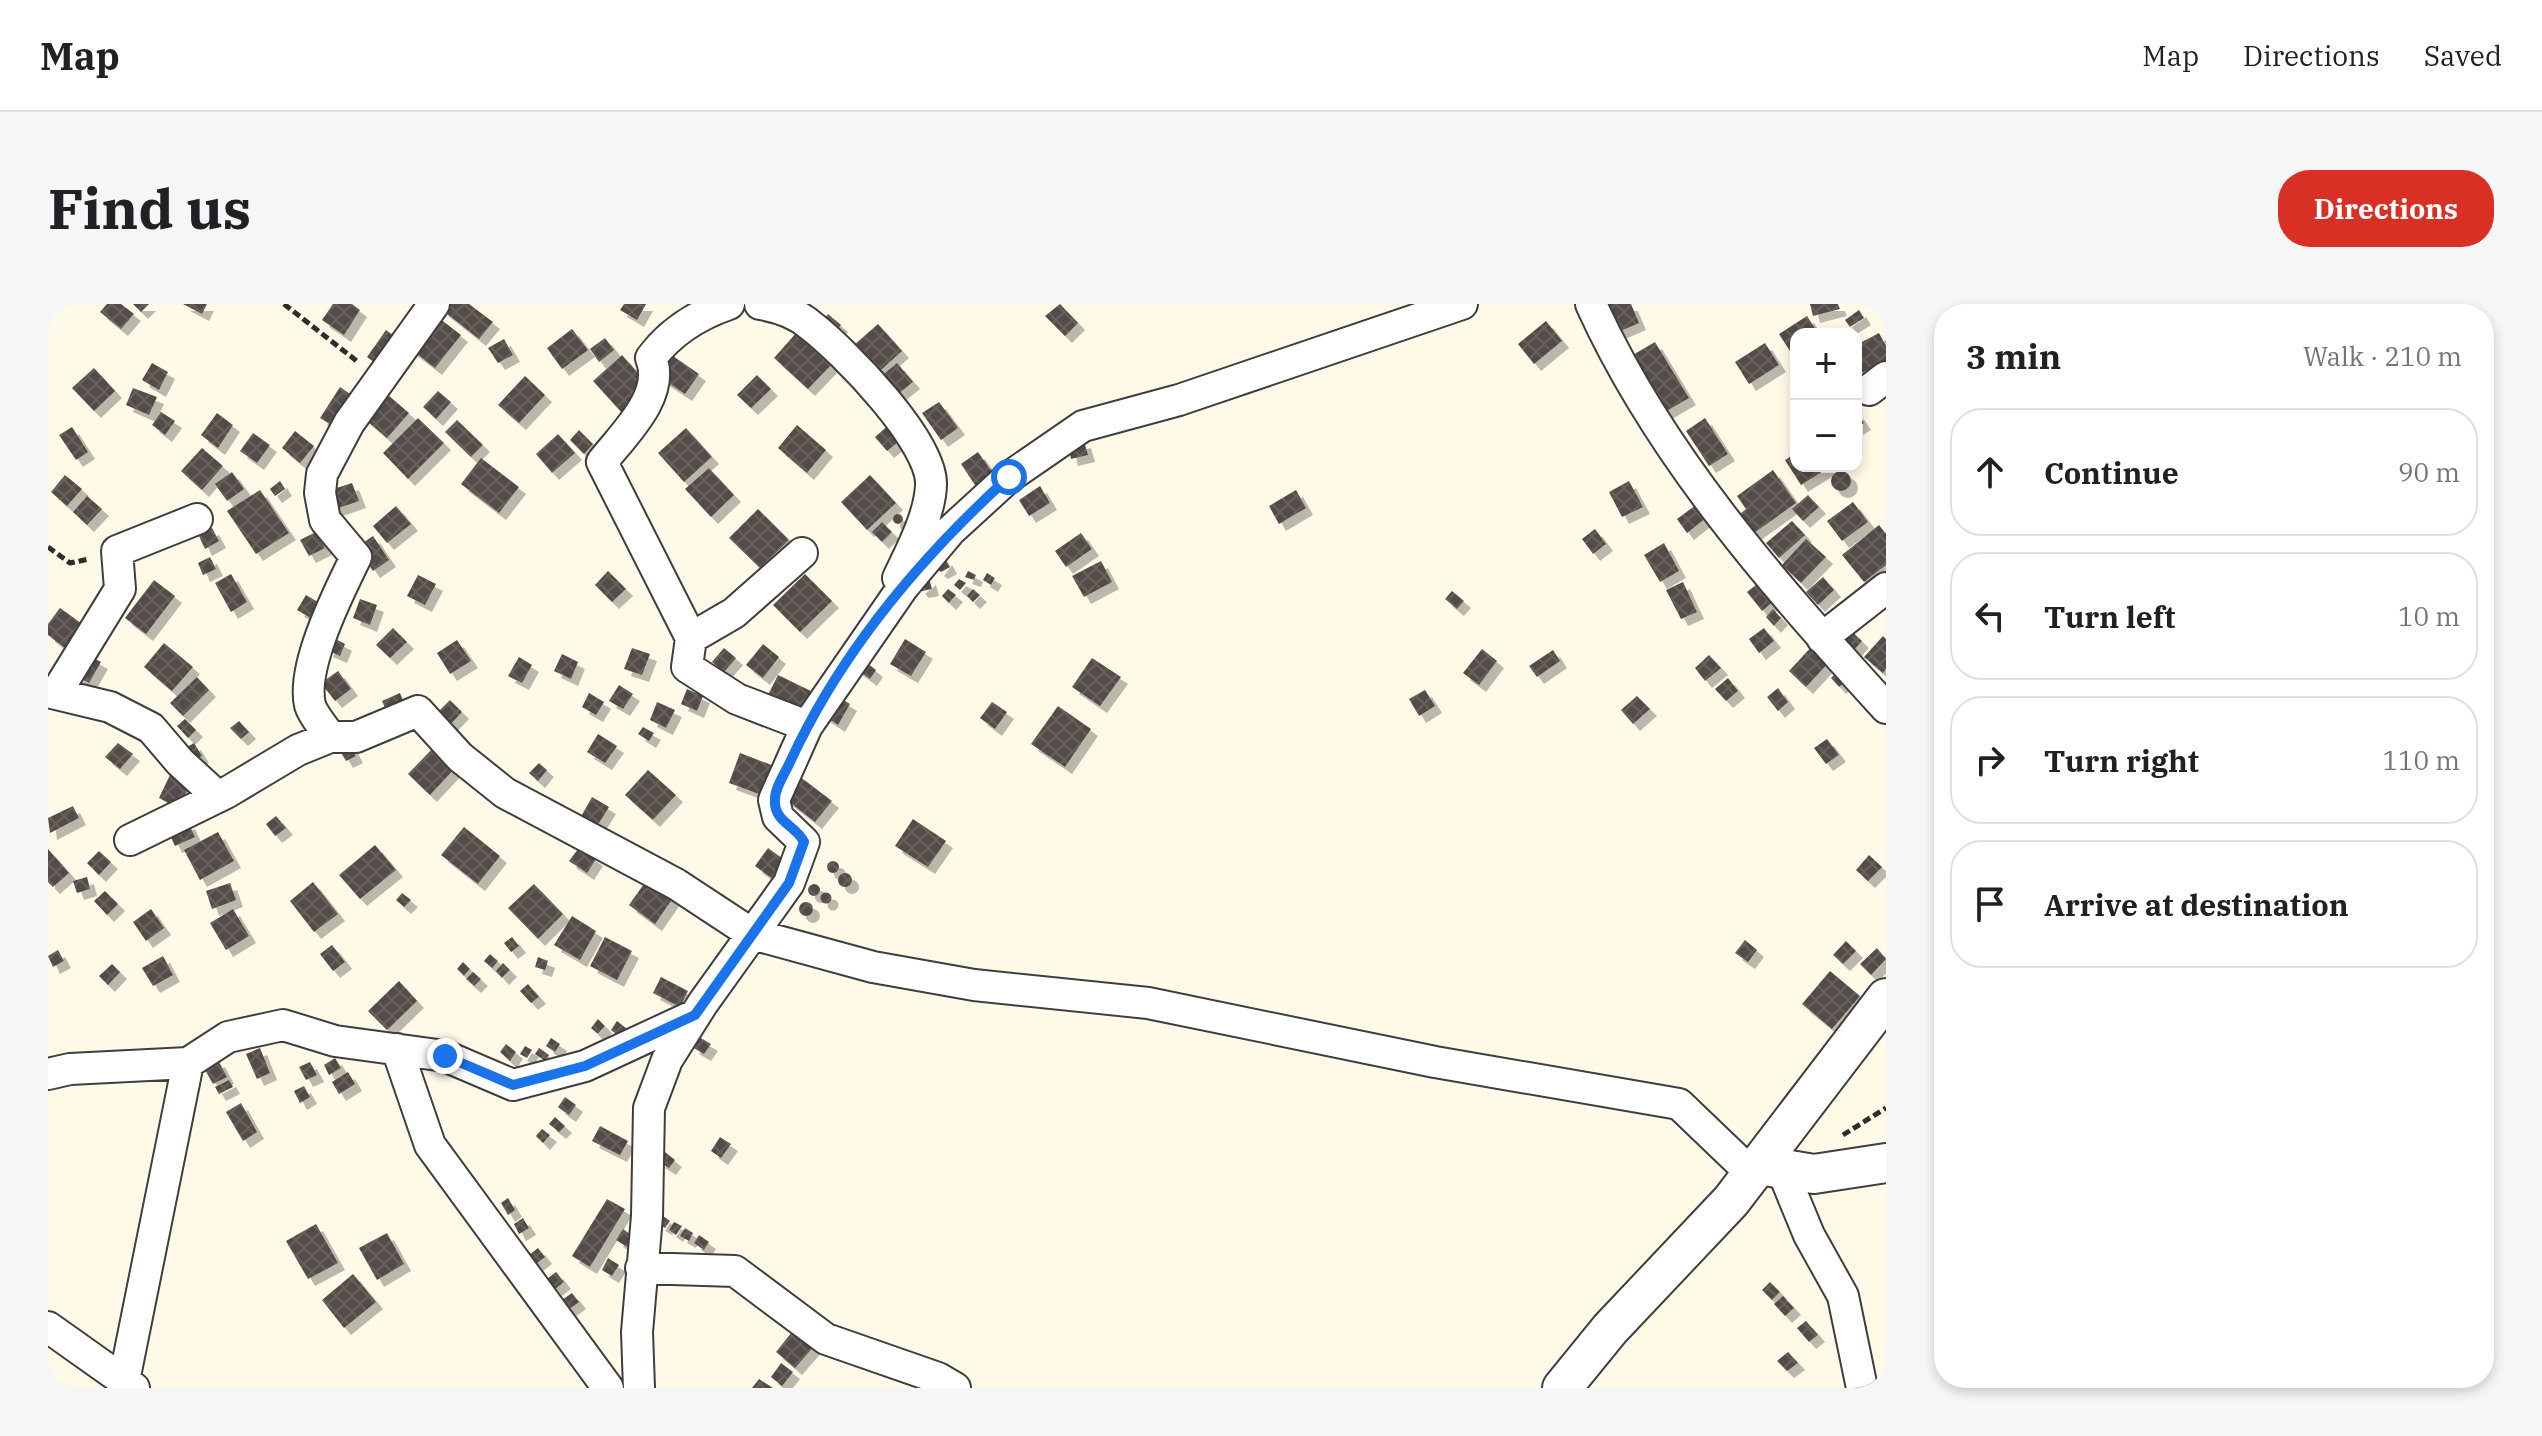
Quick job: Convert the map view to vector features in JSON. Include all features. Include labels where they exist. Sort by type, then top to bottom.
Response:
[{"type":"street","points":[[330,737],[310,706],[313,665],[327,619],[356,557],[325,520],[320,493],[322,474],[349,423],[434,304]]},
{"type":"street","points":[[729,304],[676,331],[651,358],[657,377],[645,405],[602,462],[691,638],[687,667],[737,699],[807,726]]},
{"type":"street","points":[[760,304],[778,307],[809,324],[837,349],[898,415],[927,463],[931,485],[911,551],[898,578],[903,587]]},
{"type":"street","points":[[639,1388],[637,1332],[647,1216],[649,1108],[667,1060],[695,1015],[789,883],[804,842],[778,817],[774,800],[807,726],[903,587],[950,531],[1009,477],[1083,426],[1179,400],[1462,304]]},
{"type":"street","points":[[1591,304],[1612,351],[1677,454],[1822,638],[1886,708]]},
{"type":"street","points":[[197,519],[117,551],[120,589],[52,692],[110,707],[151,728],[180,762],[217,796]]},
{"type":"street","points":[[691,638],[734,613],[802,553]]},
{"type":"street","points":[[1822,638],[1886,588]]},
{"type":"street","points":[[130,840],[298,750],[330,737],[356,737],[418,711],[460,757],[505,793],[676,884],[752,934],[873,967],[974,985],[1148,1003],[1435,1062],[1679,1104],[1765,1170],[1809,1235],[1843,1296],[1862,1388]]},
{"type":"street","points":[[1562,1388],[1610,1329],[1765,1170],[1886,998]]},
{"type":"street","points":[[48,1074],[70,1069],[188,1063],[228,1037],[283,1025],[335,1041],[445,1056],[513,1085],[585,1066],[695,1015]]},
{"type":"street","points":[[397,1049],[430,1145],[608,1388]]},
{"type":"street","points":[[48,1327],[129,1384],[188,1063]]},
{"type":"street","points":[[1765,1170],[1814,1174],[1886,1163]]},
{"type":"street","points":[[641,1268],[735,1271],[826,1339],[938,1378],[955,1388]]},
{"type":"path","points":[[284,304],[381,380]]},
{"type":"path","points":[[48,547],[70,563],[117,551]]},
{"type":"building","points":[[107,304],[121,304],[134,314],[121,329],[100,312]]},
{"type":"building","points":[[133,304],[149,304],[141,312]]},
{"type":"building","points":[[183,304],[207,304],[202,314]]},
{"type":"building","points":[[333,304],[352,304],[360,310],[344,335],[322,320]]},
{"type":"building","points":[[445,304],[469,304],[493,322],[479,339],[441,309]]},
{"type":"building","points":[[624,304],[646,304],[637,320],[620,310]]},
{"type":"building","points":[[1060,304],[1078,323],[1065,336],[1045,316]]},
{"type":"building","points":[[1604,304],[1631,304],[1639,323],[1616,333]]},
{"type":"building","points":[[1810,304],[1838,304],[1840,309],[1813,316]]},
{"type":"building","points":[[1859,310],[1864,318],[1850,327],[1845,320]]},
{"type":"building","points":[[828,314],[841,325],[831,338],[818,327]]},
{"type":"building","points":[[435,315],[461,335],[435,368],[409,348]]},
{"type":"building","points":[[1807,316],[1815,328],[1790,328],[1790,351],[1779,334]]},
{"type":"building","points":[[1546,321],[1562,341],[1534,364],[1518,344]]},
{"type":"building","points":[[878,324],[902,351],[872,378],[847,351]]},
{"type":"building","points":[[572,329],[588,350],[562,369],[547,348]]},
{"type":"building","points":[[386,330],[402,342],[382,368],[367,357]]},
{"type":"building","points":[[797,332],[832,364],[808,389],[774,358]]},
{"type":"building","points":[[1879,333],[1886,346],[1886,360],[1862,373],[1862,342]]},
{"type":"building","points":[[605,338],[614,350],[599,362],[590,349]]},
{"type":"building","points":[[504,339],[513,355],[498,363],[488,348]]},
{"type":"building","points":[[1655,342],[1689,398],[1665,412],[1631,356]]},
{"type":"building","points":[[1765,343],[1779,365],[1749,384],[1735,362]]},
{"type":"building","points":[[622,355],[651,388],[622,413],[593,381]]},
{"type":"building","points":[[673,356],[699,374],[685,394],[659,377]]},
{"type":"building","points":[[152,363],[168,372],[159,390],[142,380]]},
{"type":"building","points":[[897,363],[913,382],[893,398],[877,380]]},
{"type":"building","points":[[94,368],[115,391],[94,411],[72,388]]},
{"type":"building","points":[[757,375],[771,389],[751,408],[737,395]]},
{"type":"building","points":[[525,376],[545,395],[519,423],[498,405]]},
{"type":"building","points":[[340,387],[359,400],[339,430],[320,418]]},
{"type":"building","points":[[133,388],[157,397],[149,415],[126,405]]},
{"type":"building","points":[[381,389],[409,413],[387,438],[359,414]]},
{"type":"building","points":[[438,391],[451,402],[436,419],[423,407]]},
{"type":"building","points":[[939,402],[958,428],[941,440],[922,413]]},
{"type":"building","points":[[161,412],[175,421],[165,435],[152,425]]},
{"type":"building","points":[[217,413],[233,425],[218,448],[201,435]]},
{"type":"building","points":[[418,418],[444,443],[408,479],[383,453]]},
{"type":"building","points":[[1705,418],[1728,454],[1709,466],[1686,431]]},
{"type":"building","points":[[457,420],[483,445],[471,457],[445,432]]},
{"type":"building","points":[[891,423],[903,438],[887,451],[875,437]]},
{"type":"building","points":[[797,425],[826,450],[807,473],[778,448]]},
{"type":"building","points":[[72,427],[88,452],[76,460],[59,435]]},
{"type":"building","points":[[686,428],[712,457],[684,482],[658,453]]},
{"type":"building","points":[[579,430],[593,444],[584,454],[570,440]]},
{"type":"building","points":[[295,431],[314,446],[300,463],[282,448]]},
{"type":"building","points":[[253,433],[270,445],[257,463],[240,451]]},
{"type":"building","points":[[558,434],[575,453],[552,473],[536,454]]},
{"type":"building","points":[[1084,441],[1088,455],[1071,459],[1068,445]]},
{"type":"building","points":[[202,448],[223,466],[202,490],[181,471]]},
{"type":"building","points":[[978,452],[997,479],[979,491],[961,464]]},
{"type":"building","points":[[481,458],[519,487],[499,513],[461,484]]},
{"type":"building","points":[[709,468],[734,495],[711,517],[685,489]]},
{"type":"building","points":[[1773,470],[1796,503],[1754,533],[1740,514],[1746,509],[1737,496]]},
{"type":"building","points":[[232,472],[244,489],[227,501],[215,484]]},
{"type":"building","points":[[1793,472],[1822,472],[1801,485]]},
{"type":"building","points":[[1837,472],[1845,472],[1850,477],[1850,485],[1845,490],[1837,490],[1832,485],[1832,477]]},
{"type":"building","points":[[65,475],[82,489],[67,506],[51,492]]},
{"type":"building","points":[[870,475],[896,503],[867,530],[841,502]]},
{"type":"building","points":[[280,481],[285,489],[275,496],[270,489]]},
{"type":"building","points":[[1629,481],[1643,507],[1622,517],[1609,492]]},
{"type":"building","points":[[352,483],[359,501],[330,511],[324,492]]},
{"type":"building","points":[[1040,486],[1050,503],[1029,516],[1019,500]]},
{"type":"building","points":[[260,490],[289,533],[256,554],[227,511]]},
{"type":"building","points":[[1296,490],[1306,508],[1279,524],[1269,506]]},
{"type":"building","points":[[1808,495],[1819,507],[1803,521],[1792,509]]},
{"type":"building","points":[[87,496],[102,509],[87,525],[73,512]]},
{"type":"building","points":[[1853,502],[1868,522],[1842,541],[1827,521]]},
{"type":"building","points":[[1696,505],[1706,518],[1687,533],[1677,519]]},
{"type":"building","points":[[396,506],[411,524],[387,543],[373,526]]},
{"type":"building","points":[[758,509],[789,540],[760,568],[729,538]]},
{"type":"building","points":[[898,514],[903,519],[898,524],[893,519]]},
{"type":"building","points":[[1792,521],[1805,535],[1779,558],[1766,543]]},
{"type":"building","points":[[882,522],[892,532],[882,542],[872,532]]},
{"type":"building","points":[[1879,525],[1886,534],[1886,565],[1864,582],[1842,555]]},
{"type":"building","points":[[212,528],[219,541],[205,549],[199,536]]},
{"type":"building","points":[[1595,529],[1606,544],[1593,554],[1582,539]]},
{"type":"building","points":[[316,532],[325,548],[309,556],[300,540]]},
{"type":"building","points":[[1081,533],[1092,549],[1066,567],[1055,551]]},
{"type":"building","points":[[373,536],[389,560],[373,571],[357,547]]},
{"type":"building","points":[[1806,539],[1826,557],[1801,583],[1782,565]]},
{"type":"building","points":[[1664,543],[1679,571],[1660,582],[1644,555]]},
{"type":"building","points":[[210,557],[216,569],[203,575],[198,563]]},
{"type":"building","points":[[945,558],[950,567],[941,572],[937,569]]},
{"type":"building","points":[[1101,561],[1112,582],[1084,597],[1072,576]]},
{"type":"building","points":[[608,571],[626,589],[612,602],[595,585]]},
{"type":"building","points":[[968,571],[976,575],[974,580],[965,577]]},
{"type":"building","points":[[987,573],[995,578],[991,585],[983,580]]},
{"type":"building","points":[[231,574],[247,602],[231,612],[215,583]]},
{"type":"building","points":[[805,574],[832,601],[800,632],[773,605]]},
{"type":"building","points":[[418,575],[436,584],[425,605],[407,596]]},
{"type":"building","points":[[1823,577],[1834,590],[1818,605],[1806,592]]},
{"type":"building","points":[[929,578],[932,589],[922,591],[918,587]]},
{"type":"building","points":[[959,579],[966,583],[960,590],[954,585]]},
{"type":"building","points":[[154,580],[175,596],[146,634],[125,618]]},
{"type":"building","points":[[1761,581],[1776,599],[1762,611],[1747,592]]},
{"type":"building","points":[[1683,582],[1697,612],[1681,619],[1666,590]]},
{"type":"building","points":[[948,589],[956,595],[949,603],[942,596]]},
{"type":"building","points":[[973,589],[980,595],[973,602],[967,596]]},
{"type":"building","points":[[1452,591],[1464,601],[1457,609],[1445,599]]},
{"type":"building","points":[[306,595],[323,605],[314,620],[297,610]]},
{"type":"building","points":[[360,599],[377,605],[370,625],[353,618]]},
{"type":"building","points":[[60,608],[88,628],[70,652],[48,635],[48,624]]},
{"type":"building","points":[[1773,609],[1781,618],[1774,626],[1766,617]]},
{"type":"building","points":[[393,628],[407,642],[390,658],[376,645]]},
{"type":"building","points":[[1764,628],[1774,641],[1759,653],[1749,639]]},
{"type":"building","points":[[1849,629],[1862,641],[1853,651],[1840,640]]},
{"type":"building","points":[[1883,636],[1886,639],[1886,669],[1883,673],[1864,657]]},
{"type":"building","points":[[332,637],[345,644],[340,656],[326,650]]},
{"type":"building","points":[[905,639],[926,652],[911,676],[890,664]]},
{"type":"building","points":[[457,640],[471,661],[450,674],[437,653]]},
{"type":"building","points":[[164,643],[193,667],[172,691],[144,667]]},
{"type":"building","points":[[1815,643],[1832,659],[1806,687],[1789,671]]},
{"type":"building","points":[[763,644],[779,657],[763,678],[746,665]]},
{"type":"building","points":[[632,648],[650,654],[642,675],[624,669]]},
{"type":"building","points":[[724,648],[736,658],[724,672],[712,662]]},
{"type":"building","points":[[1482,649],[1497,661],[1479,685],[1463,673]]},
{"type":"building","points":[[1553,650],[1560,661],[1537,677],[1529,666]]},
{"type":"building","points":[[562,654],[578,662],[571,679],[554,671]]},
{"type":"building","points":[[88,655],[101,662],[89,683],[76,676]]},
{"type":"building","points":[[1709,655],[1721,668],[1705,681],[1695,668]]},
{"type":"building","points":[[519,657],[532,665],[522,683],[508,676]]},
{"type":"building","points":[[1092,658],[1121,677],[1100,706],[1072,687]]},
{"type":"building","points":[[862,659],[876,670],[870,679],[855,668]]},
{"type":"building","points":[[338,671],[351,689],[335,701],[321,683]]},
{"type":"building","points":[[1838,671],[1847,680],[1839,687],[1831,678]]},
{"type":"building","points":[[778,675],[813,692],[800,718],[765,701]]},
{"type":"building","points":[[197,677],[209,690],[183,716],[170,703]]},
{"type":"building","points":[[1728,678],[1738,691],[1726,701],[1715,689]]},
{"type":"building","points":[[619,685],[633,694],[623,709],[609,701]]},
{"type":"building","points":[[1778,688],[1788,702],[1778,711],[1767,697]]},
{"type":"building","points":[[687,689],[703,696],[697,711],[681,704]]},
{"type":"building","points":[[1425,690],[1435,706],[1419,716],[1409,699]]},
{"type":"building","points":[[400,693],[406,708],[388,715],[382,701]]},
{"type":"building","points":[[589,693],[604,702],[596,715],[582,707]]},
{"type":"building","points":[[832,693],[850,704],[838,725],[820,713]]},
{"type":"building","points":[[1637,696],[1650,709],[1633,724],[1621,710]]},
{"type":"building","points":[[450,700],[462,712],[446,729],[433,717]]},
{"type":"building","points":[[657,702],[675,710],[666,728],[650,720]]},
{"type":"building","points":[[992,702],[1007,712],[995,729],[980,718]]},
{"type":"building","points":[[1058,706],[1091,729],[1065,767],[1031,744]]},
{"type":"building","points":[[185,719],[196,730],[188,738],[177,726]]},
{"type":"building","points":[[239,721],[249,732],[241,739],[230,728]]},
{"type":"building","points":[[643,727],[654,733],[649,741],[638,734]]},
{"type":"building","points":[[598,734],[617,746],[605,763],[587,752]]},
{"type":"building","points":[[1827,739],[1839,755],[1826,764],[1814,748]]},
{"type":"building","points":[[118,743],[133,754],[120,769],[105,757]]},
{"type":"building","points":[[194,743],[202,756],[189,762],[182,750]]},
{"type":"building","points":[[349,743],[356,756],[346,761],[339,749]]},
{"type":"building","points":[[435,746],[456,767],[430,795],[408,774]]},
{"type":"building","points":[[740,753],[774,766],[762,795],[729,783]]},
{"type":"building","points":[[539,763],[547,770],[538,781],[529,773]]},
{"type":"building","points":[[648,770],[676,795],[653,820],[625,795]]},
{"type":"building","points":[[170,775],[190,785],[178,808],[159,798]]},
{"type":"building","points":[[799,776],[832,801],[815,822],[783,797]]},
{"type":"building","points":[[592,797],[609,807],[594,831],[578,822]]},
{"type":"building","points":[[73,806],[79,818],[50,833],[48,818]]},
{"type":"building","points":[[276,816],[286,828],[275,836],[266,824]]},
{"type":"building","points":[[913,819],[946,841],[928,867],[895,846]]},
{"type":"building","points":[[188,822],[195,837],[175,846],[168,831]]},
{"type":"building","points":[[464,827],[500,856],[478,884],[441,855]]},
{"type":"building","points":[[218,832],[234,861],[200,880],[184,850]]},
{"type":"building","points":[[375,845],[396,870],[360,899],[339,875]]},
{"type":"building","points":[[579,848],[596,859],[587,873],[569,861]]},
{"type":"building","points":[[768,848],[786,861],[773,879],[755,866]]},
{"type":"building","points":[[48,849],[69,873],[53,887],[48,882]]},
{"type":"building","points":[[99,851],[111,862],[99,875],[87,863]]},
{"type":"building","points":[[1869,855],[1882,867],[1868,881],[1856,870]]},
{"type":"building","points":[[833,861],[839,867],[833,873],[827,867]]},
{"type":"building","points":[[845,873],[852,880],[845,887],[838,880]]},
{"type":"building","points":[[87,877],[90,889],[77,893],[73,881]]},
{"type":"building","points":[[649,877],[675,895],[655,924],[629,905]]},
{"type":"building","points":[[313,882],[338,914],[314,932],[290,901]]},
{"type":"building","points":[[230,883],[236,900],[212,909],[206,891]]},
{"type":"building","points":[[534,884],[563,914],[538,939],[508,908]]},
{"type":"building","points":[[814,884],[820,890],[814,896],[808,890]]},
{"type":"building","points":[[105,891],[118,904],[107,915],[94,901]]},
{"type":"building","points":[[826,892],[832,898],[826,904],[820,898]]},
{"type":"building","points":[[402,893],[411,900],[404,907],[396,900]]},
{"type":"building","points":[[806,902],[813,909],[806,916],[799,909]]},
{"type":"building","points":[[151,909],[164,928],[146,941],[133,922]]},
{"type":"building","points":[[233,909],[249,936],[226,950],[210,923]]},
{"type":"building","points":[[572,916],[596,931],[580,960],[554,945]]},
{"type":"building","points":[[512,937],[519,946],[511,952],[504,943]]},
{"type":"building","points":[[605,937],[632,951],[617,980],[590,966]]},
{"type":"building","points":[[1745,940],[1757,950],[1748,962],[1735,953]]},
{"type":"building","points":[[1846,941],[1856,951],[1843,964],[1833,955]]},
{"type":"building","points":[[332,945],[345,962],[333,971],[320,954]]},
{"type":"building","points":[[1877,948],[1886,959],[1871,975],[1860,964]]},
{"type":"building","points":[[58,950],[64,961],[53,967],[48,956]]},
{"type":"building","points":[[490,954],[498,961],[492,968],[484,961]]},
{"type":"building","points":[[163,956],[173,975],[153,986],[142,968]]},
{"type":"building","points":[[538,957],[548,961],[545,970],[535,967]]},
{"type":"building","points":[[463,962],[470,969],[464,976],[457,969]]},
{"type":"building","points":[[503,963],[510,970],[502,978],[496,971]]},
{"type":"building","points":[[112,964],[120,972],[108,985],[99,976]]},
{"type":"building","points":[[1830,971],[1860,996],[1832,1029],[1802,1004]]},
{"type":"building","points":[[473,972],[481,979],[474,986],[466,979]]},
{"type":"building","points":[[661,977],[688,991],[680,1007],[653,993]]},
{"type":"building","points":[[399,981],[417,1001],[387,1030],[368,1011]]},
{"type":"building","points":[[528,984],[539,997],[531,1003],[520,991]]},
{"type":"building","points":[[598,1019],[605,1026],[598,1034],[591,1028]]},
{"type":"building","points":[[617,1021],[626,1028],[619,1036],[611,1030]]},
{"type":"building","points":[[699,1037],[711,1044],[704,1054],[692,1047]]},
{"type":"building","points":[[551,1038],[560,1044],[555,1052],[546,1046]]},
{"type":"building","points":[[506,1044],[516,1052],[510,1061],[500,1052]]},
{"type":"building","points":[[525,1046],[532,1050],[527,1058],[520,1054]]},
{"type":"building","points":[[260,1048],[270,1073],[257,1079],[246,1054]]},
{"type":"building","points":[[539,1048],[549,1055],[545,1061],[535,1054]]},
{"type":"building","points":[[335,1058],[341,1068],[329,1075],[324,1065]]},
{"type":"building","points":[[218,1060],[227,1077],[213,1084],[204,1068]]},
{"type":"building","points":[[310,1062],[317,1075],[306,1080],[299,1067]]},
{"type":"building","points":[[348,1072],[355,1084],[339,1094],[332,1082]]},
{"type":"building","points":[[229,1080],[233,1087],[219,1094],[215,1087]]},
{"type":"building","points":[[304,1086],[310,1097],[300,1103],[294,1091]]},
{"type":"building","points":[[565,1097],[576,1105],[569,1115],[558,1107]]},
{"type":"building","points":[[241,1103],[257,1132],[243,1141],[226,1112]]},
{"type":"building","points":[[555,1117],[565,1126],[559,1132],[549,1124]]},
{"type":"building","points":[[600,1126],[628,1141],[620,1155],[592,1141]]},
{"type":"building","points":[[542,1129],[550,1135],[543,1143],[536,1136]]},
{"type":"building","points":[[720,1137],[731,1144],[721,1158],[711,1151]]},
{"type":"building","points":[[665,1152],[675,1160],[669,1168],[658,1161]]},
{"type":"building","points":[[508,1198],[515,1210],[508,1215],[501,1203]]},
{"type":"building","points":[[607,1199],[625,1209],[590,1267],[572,1256]]},
{"type":"building","points":[[663,1216],[670,1221],[665,1228],[658,1224]]},
{"type":"building","points":[[523,1218],[529,1228],[519,1234],[514,1224]]},
{"type":"building","points":[[674,1222],[682,1226],[676,1235],[669,1230]]},
{"type":"building","points":[[316,1224],[338,1263],[308,1279],[286,1241]]},
{"type":"building","points":[[685,1228],[693,1233],[689,1241],[680,1236]]},
{"type":"building","points":[[623,1229],[634,1237],[627,1247],[616,1240]]},
{"type":"building","points":[[387,1233],[404,1264],[377,1280],[359,1248]]},
{"type":"building","points":[[699,1235],[709,1242],[704,1250],[694,1243]]},
{"type":"building","points":[[538,1248],[545,1257],[536,1264],[529,1255]]},
{"type":"building","points":[[608,1258],[619,1265],[612,1276],[602,1270]]},
{"type":"building","points":[[556,1272],[564,1282],[555,1289],[547,1279]]},
{"type":"building","points":[[353,1274],[376,1302],[344,1328],[322,1300]]},
{"type":"building","points":[[1770,1282],[1780,1292],[1772,1300],[1762,1290]]},
{"type":"building","points":[[572,1293],[579,1302],[568,1310],[562,1300]]},
{"type":"building","points":[[1783,1296],[1794,1308],[1785,1316],[1774,1304]]},
{"type":"building","points":[[1806,1321],[1818,1335],[1809,1342],[1797,1328]]},
{"type":"building","points":[[796,1327],[816,1344],[795,1368],[776,1352]]},
{"type":"building","points":[[1788,1352],[1798,1363],[1787,1371],[1777,1361]]},
{"type":"building","points":[[781,1363],[793,1372],[782,1386],[771,1377]]},
{"type":"building","points":[[759,1379],[773,1388],[752,1388]]},
{"type":"route","points":[[445,1056],[513,1085],[585,1066],[695,1015],[789,883],[804,842],[778,817],[774,800],[807,726],[837,678],[903,587],[950,531],[1009,477]]}]
